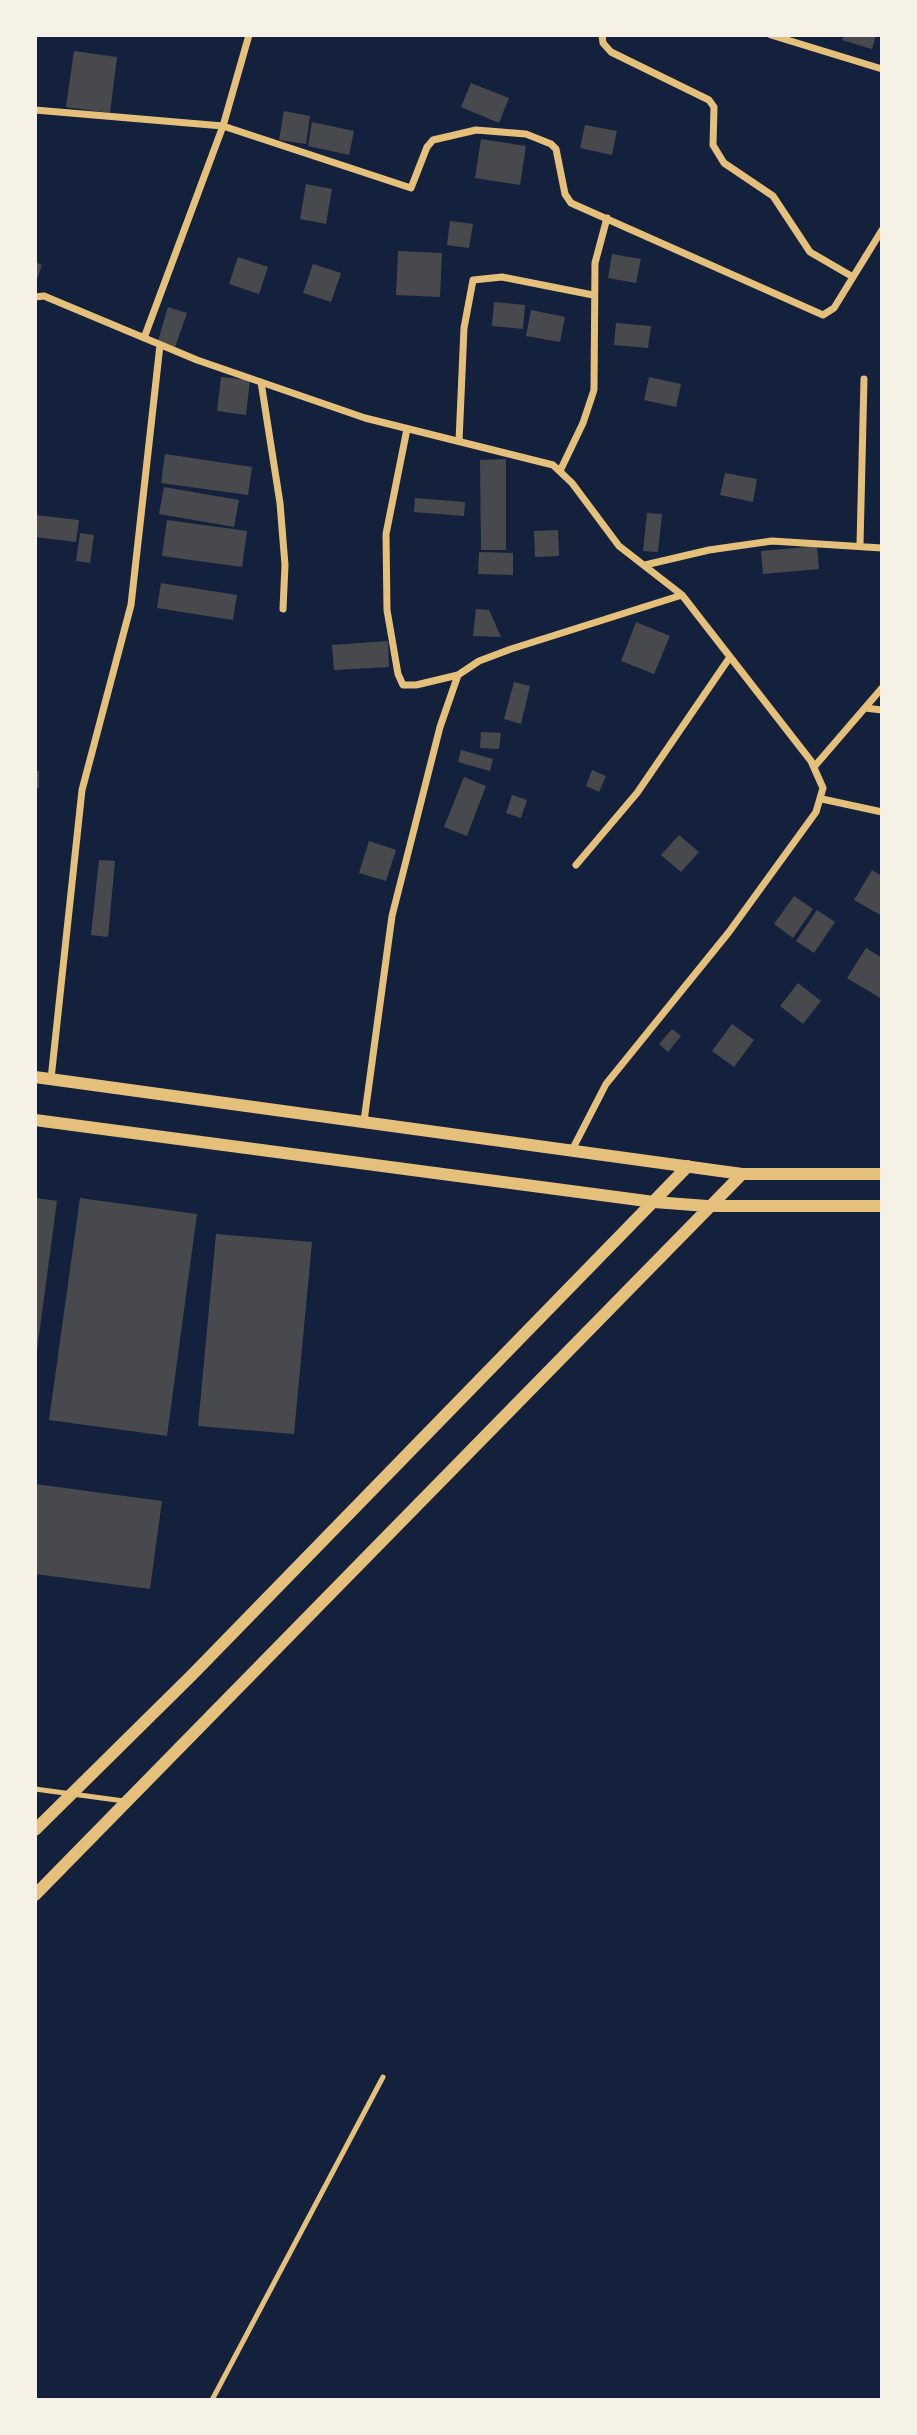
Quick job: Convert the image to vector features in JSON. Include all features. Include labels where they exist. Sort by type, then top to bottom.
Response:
[{"type":"street","points":[[144,338],[223,126],[249,35]]},
{"type":"street","points":[[602,35],[603,43],[611,52],[709,100],[714,107],[713,145],[724,163],[773,196],[810,252],[853,277]]},
{"type":"street","points":[[771,35],[882,69]]},
{"type":"street","points":[[35,110],[223,126],[411,188],[427,147],[433,140],[476,130],[526,134],[551,144],[556,149],[565,194],[571,203],[815,313],[829,313],[882,230]]},
{"type":"street","points":[[560,471],[583,423],[594,390],[593,295],[596,252],[607,218]]},
{"type":"street","points":[[459,441],[464,328],[473,280],[502,277],[593,295]]},
{"type":"street","points":[[35,297],[44,296],[160,345],[365,418],[540,460],[560,471],[612,538],[682,595],[814,767],[823,788],[817,812],[729,932],[606,1084],[572,1150]]},
{"type":"street","points":[[51,1079],[82,790],[131,606],[160,345]]},
{"type":"street","points":[[860,545],[864,379]]},
{"type":"street","points":[[261,383],[280,503],[285,565],[283,609]]},
{"type":"street","points":[[407,429],[386,534],[387,610],[398,674],[403,685],[416,685],[458,675],[479,661],[500,653],[682,595]]},
{"type":"street","points":[[645,565],[752,542],[882,548]]},
{"type":"street","points":[[576,865],[637,793],[730,657]]},
{"type":"street","points":[[364,1121],[392,916],[440,727],[458,675]]},
{"type":"street","points":[[814,767],[882,688]]},
{"type":"street","points":[[865,708],[882,710]]},
{"type":"street","points":[[822,799],[882,812]]},
{"type":"street","points":[[35,1077],[742,1174],[882,1174]]},
{"type":"street","points":[[35,1120],[654,1202],[707,1206],[882,1206]]},
{"type":"street","points":[[35,1830],[192,1675],[688,1166]]},
{"type":"street","points":[[35,1895],[707,1206],[742,1174]]},
{"type":"lane","points":[[35,1789],[124,1801]]},
{"type":"lane","points":[[212,2400],[383,2077]]},
{"type":"building","points":[[844,35],[876,35],[872,49],[842,40]]},
{"type":"building","points":[[74,51],[117,57],[110,113],[66,107]]},
{"type":"building","points":[[471,83],[509,98],[499,123],[461,107]]},
{"type":"building","points":[[284,111],[310,116],[306,144],[279,140]]},
{"type":"building","points":[[312,122],[354,131],[349,155],[308,146]]},
{"type":"building","points":[[585,125],[617,131],[612,155],[580,148]]},
{"type":"building","points":[[481,139],[526,146],[520,185],[475,178]]},
{"type":"building","points":[[306,184],[332,189],[326,224],[300,219]]},
{"type":"building","points":[[450,221],[473,224],[469,248],[447,245]]},
{"type":"building","points":[[398,251],[442,253],[440,297],[396,295]]},
{"type":"building","points":[[612,254],[641,259],[636,283],[608,278]]},
{"type":"building","points":[[238,257],[268,267],[259,294],[229,284]]},
{"type":"building","points":[[35,262],[42,265],[35,284]]},
{"type":"building","points":[[313,264],[341,273],[331,302],[303,293]]},
{"type":"building","points":[[494,302],[525,305],[523,329],[492,326]]},
{"type":"building","points":[[168,307],[187,313],[175,347],[158,341]]},
{"type":"building","points":[[531,310],[565,317],[560,342],[526,336]]},
{"type":"building","points":[[616,323],[651,326],[648,348],[614,345]]},
{"type":"building","points":[[221,377],[250,380],[246,415],[217,411]]},
{"type":"building","points":[[649,377],[681,384],[676,407],[644,400]]},
{"type":"building","points":[[165,454],[252,467],[248,495],[161,483]]},
{"type":"building","points":[[506,459],[506,550],[481,550],[480,460]]},
{"type":"building","points":[[725,473],[757,479],[753,502],[720,495]]},
{"type":"building","points":[[164,487],[239,500],[234,527],[159,514]]},
{"type":"building","points":[[415,498],[465,502],[464,516],[414,512]]},
{"type":"building","points":[[647,513],[662,514],[658,552],[643,551]]},
{"type":"building","points":[[35,515],[79,520],[76,542],[35,537]]},
{"type":"building","points":[[167,520],[247,531],[242,567],[162,556]]},
{"type":"building","points":[[558,530],[559,556],[535,557],[534,531]]},
{"type":"building","points":[[80,533],[94,535],[90,563],[76,561]]},
{"type":"building","points":[[817,546],[819,569],[763,574],[761,551]]},
{"type":"building","points":[[479,552],[513,553],[513,575],[478,574]]},
{"type":"building","points":[[161,583],[237,595],[233,620],[157,608]]},
{"type":"building","points":[[476,609],[489,610],[501,637],[473,636]]},
{"type":"building","points":[[636,622],[670,636],[654,674],[621,661]]},
{"type":"building","points":[[388,641],[389,667],[334,670],[332,645]]},
{"type":"building","points":[[514,682],[530,686],[521,724],[504,719]]},
{"type":"building","points":[[481,732],[501,733],[499,749],[480,748]]},
{"type":"building","points":[[461,750],[493,759],[490,771],[458,762]]},
{"type":"building","points":[[592,770],[606,776],[599,792],[586,786]]},
{"type":"building","points":[[35,771],[39,771],[39,788],[35,788]]},
{"type":"building","points":[[464,777],[486,786],[467,836],[444,827]]},
{"type":"building","points":[[512,795],[527,800],[521,818],[506,813]]},
{"type":"building","points":[[679,835],[699,852],[681,872],[661,855]]},
{"type":"building","points":[[369,841],[396,850],[386,881],[359,873]]},
{"type":"building","points":[[99,860],[115,861],[108,937],[91,935]]},
{"type":"building","points":[[872,870],[882,876],[882,916],[854,900]]},
{"type":"building","points":[[794,896],[813,909],[793,938],[774,924]]},
{"type":"building","points":[[817,910],[835,922],[814,953],[796,941]]},
{"type":"building","points":[[866,948],[882,958],[882,999],[847,978]]},
{"type":"building","points":[[798,983],[821,1001],[803,1024],[780,1006]]},
{"type":"building","points":[[732,1024],[754,1040],[734,1067],[712,1051]]},
{"type":"building","points":[[672,1029],[681,1036],[668,1052],[659,1044]]},
{"type":"building","points":[[35,1198],[57,1201],[37,1350],[35,1349]]},
{"type":"building","points":[[80,1198],[197,1214],[167,1436],[49,1420]]},
{"type":"building","points":[[216,1234],[312,1242],[294,1434],[198,1426]]},
{"type":"building","points":[[35,1484],[162,1501],[150,1589],[35,1574]]}]
